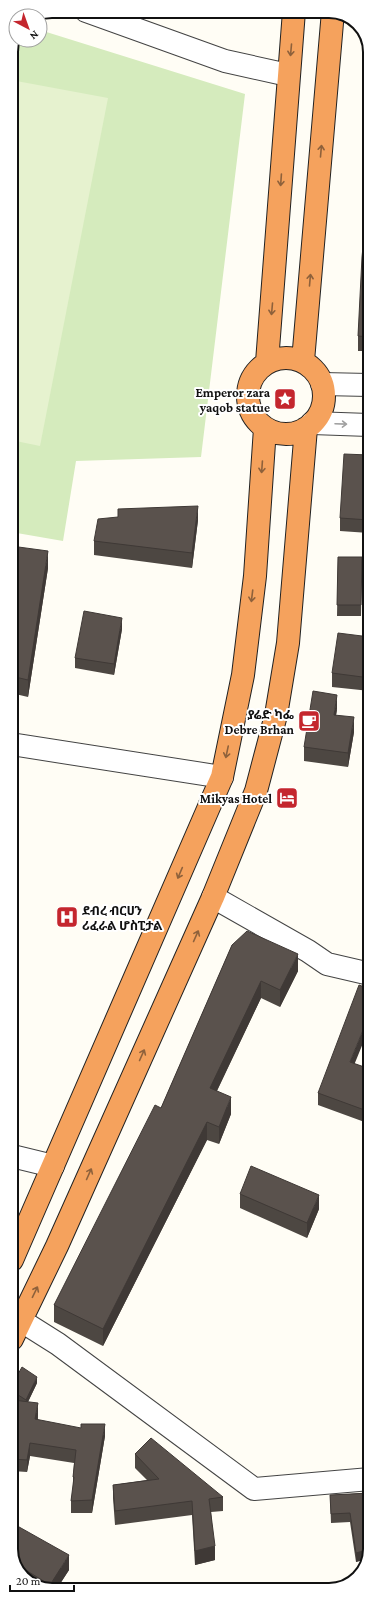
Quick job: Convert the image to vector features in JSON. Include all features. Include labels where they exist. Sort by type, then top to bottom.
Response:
[{"type":"highway","points":[[267,362],[293,18]]},
{"type":"highway","points":[[303,361],[332,18]]},
{"type":"highway","points":[[279,358],[291,358],[303,361],[318,375],[322,384],[324,395],[323,405],[319,415],[309,426],[296,432],[285,434],[265,428],[255,419],[250,407],[248,394],[250,382],[257,370],[267,362],[279,358]]},
{"type":"highway","points":[[18,1319],[57,1246],[213,897],[256,791],[276,716],[288,644],[309,426]]},
{"type":"highway","points":[[18,1246],[222,777],[243,675],[255,576],[265,428]]},
{"type":"street","points":[[105,18],[225,61],[288,75]]},
{"type":"street","points":[[322,384],[363,385]]},
{"type":"street","points":[[309,426],[363,425]]},
{"type":"street","points":[[18,745],[222,777]]},
{"type":"street","points":[[213,897],[308,951],[327,964],[363,972]]},
{"type":"street","points":[[18,1157],[53,1166]]},
{"type":"street","points":[[18,1326],[64,1349],[254,1489],[363,1480]]},
{"type":"green space","points":[[48,32],[245,94],[201,457],[76,461],[63,541],[18,533],[19,48],[48,48]]},
{"type":"green space","points":[[18,81],[108,98],[40,446],[18,441]]},
{"type":"building","points":[[363,247],[363,336],[358,336]]},
{"type":"building","points":[[344,454],[363,455],[363,520],[340,518]]},
{"type":"building","points":[[198,506],[192,553],[94,541],[98,519],[118,517],[118,509]]},
{"type":"building","points":[[18,547],[48,551],[28,680],[18,678]]},
{"type":"building","points":[[338,557],[362,557],[361,605],[337,605]]},
{"type":"building","points":[[84,611],[122,618],[114,664],[75,658]]},
{"type":"building","points":[[338,633],[363,636],[363,677],[332,673]]},
{"type":"building","points":[[313,691],[337,695],[334,715],[354,717],[348,753],[304,747]]},
{"type":"building","points":[[247,931],[298,954],[280,990],[261,981],[210,1088],[231,1097],[219,1127],[207,1122],[103,1329],[54,1305],[155,1105],[161,1108],[232,945]]},
{"type":"building","points":[[359,985],[363,986],[363,1030],[350,1062],[363,1067],[363,1109],[318,1093]]},
{"type":"building","points":[[251,1166],[319,1195],[307,1223],[240,1194]]},
{"type":"building","points":[[22,1367],[37,1377],[26,1400],[18,1395],[18,1374]]},
{"type":"building","points":[[18,1401],[38,1403],[35,1419],[81,1428],[81,1424],[105,1424],[92,1500],[71,1501],[76,1450],[30,1443],[27,1460],[18,1459]]},
{"type":"building","points":[[151,1438],[223,1497],[209,1499],[215,1546],[195,1551],[192,1501],[115,1511],[113,1485],[159,1479],[135,1454]]},
{"type":"building","points":[[363,1493],[363,1551],[356,1553],[350,1513],[331,1514],[330,1495]]},
{"type":"building","points":[[18,1526],[69,1555],[51,1583],[44,1582],[25,1570],[20,1560],[18,1548]]},
{"type":"place","name":"Emperor zara yaqob statue","points":[[285,399]]},
{"type":"place","name":"ያሬድ ካፌ Debre Brhan","points":[[309,721]]},
{"type":"place","name":"Mikyas Hotel","points":[[287,798]]},
{"type":"place","name":"ደብረ ብርሀን ሪፈራል ሆስፒታል","points":[[67,917]]}]
